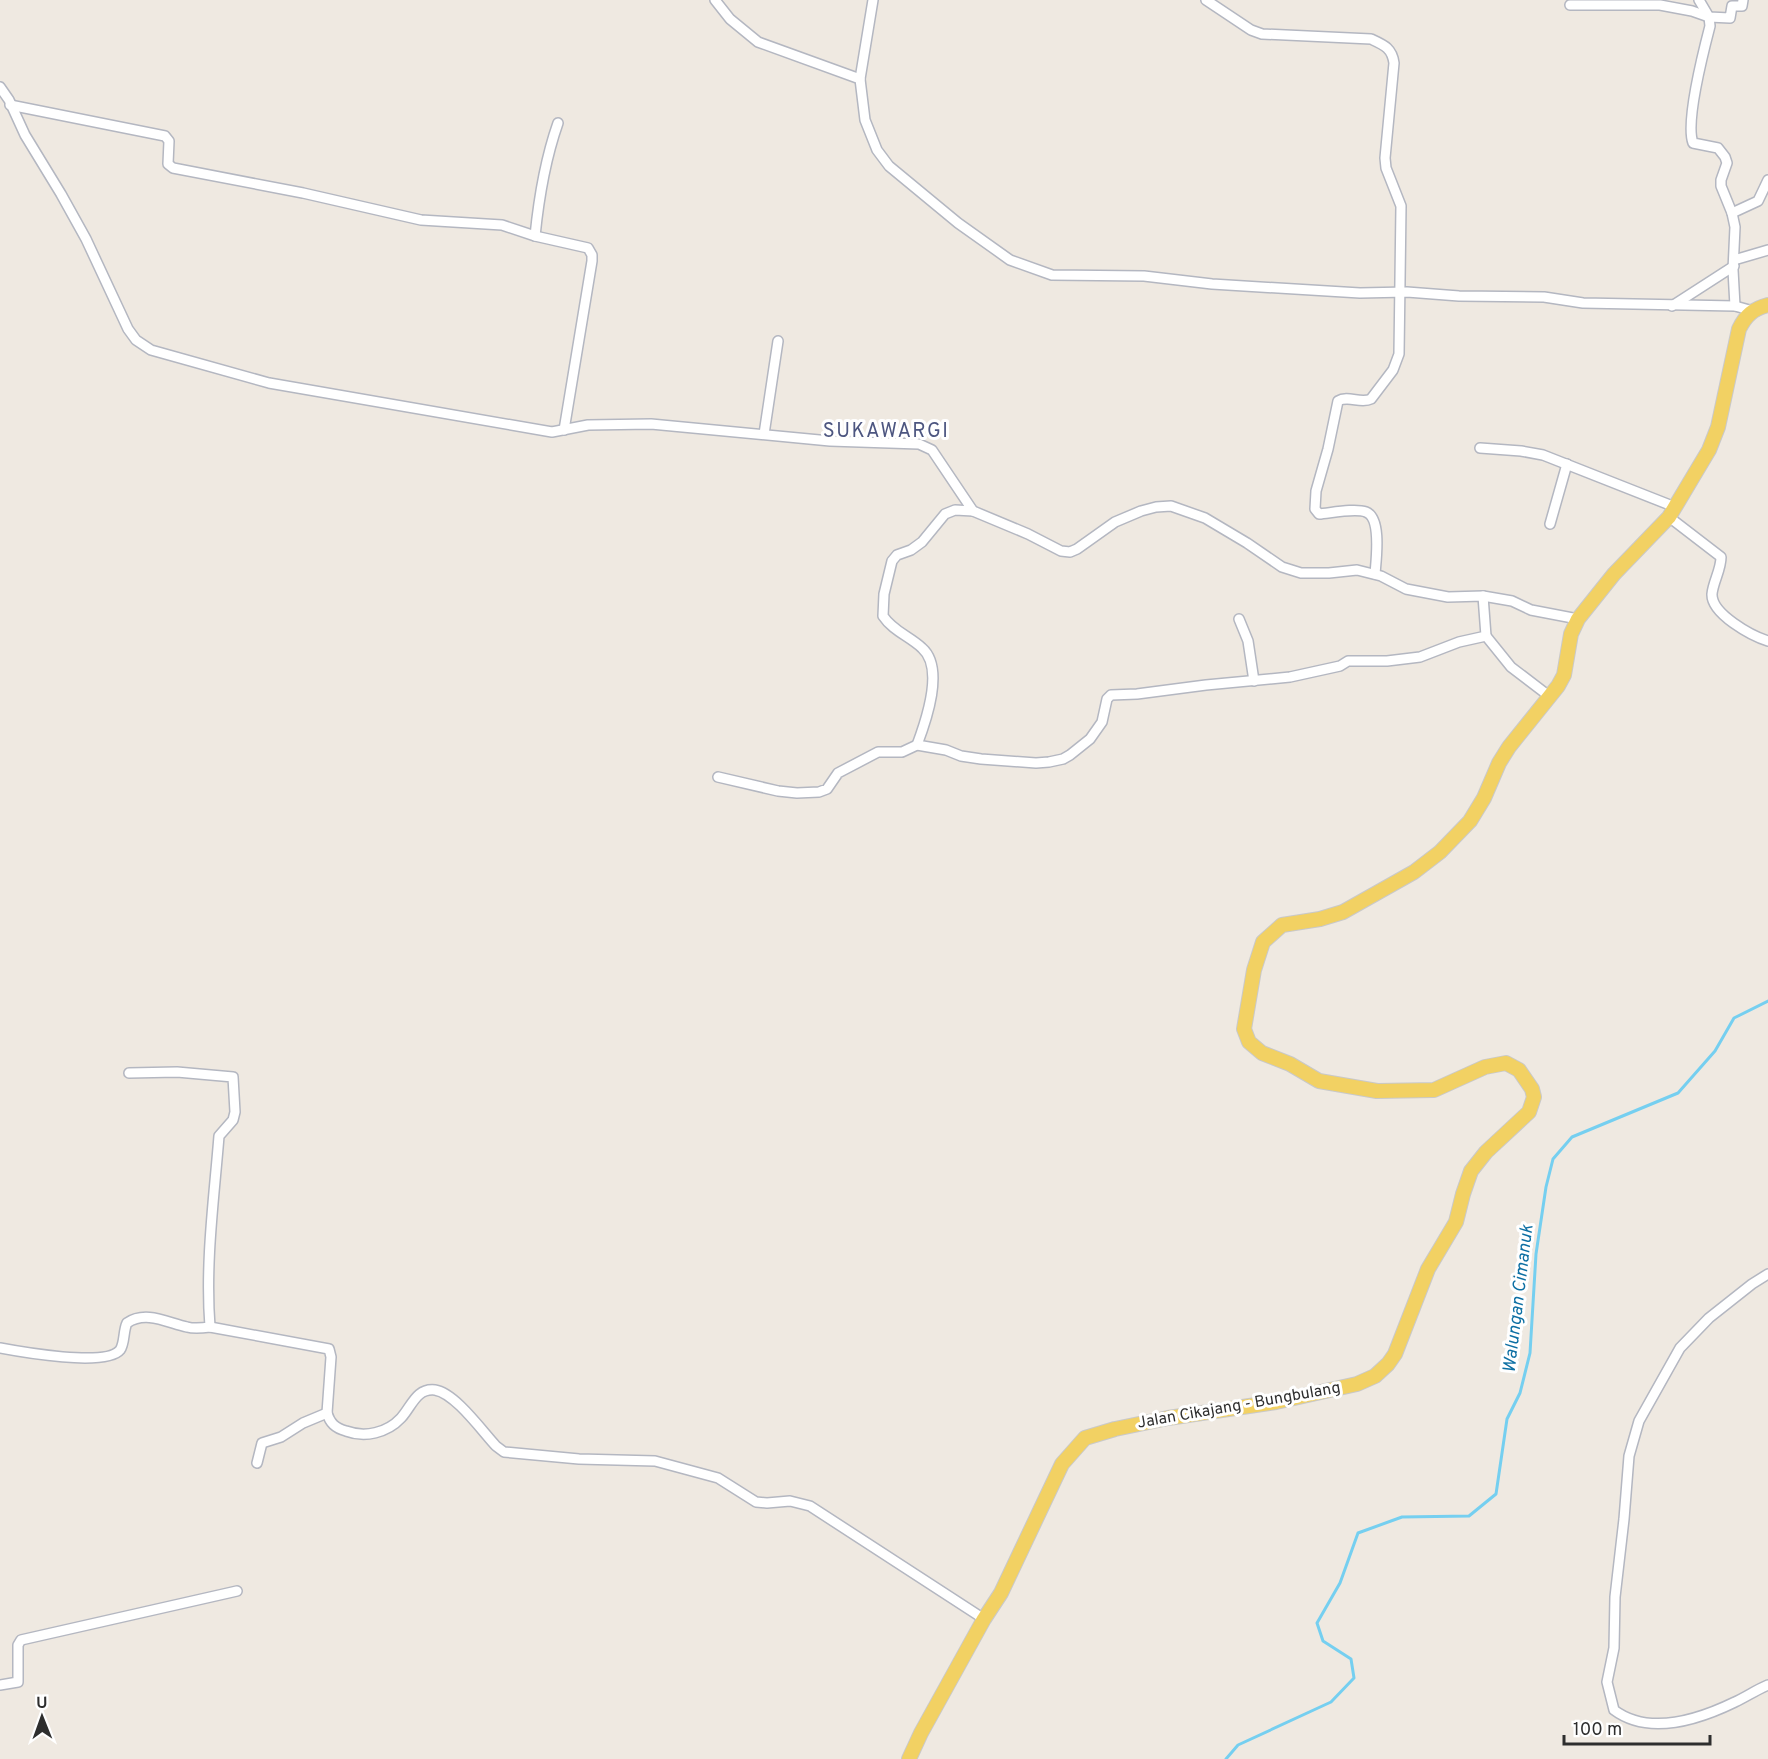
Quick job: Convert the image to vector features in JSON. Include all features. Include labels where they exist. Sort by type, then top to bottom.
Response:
[{"type":"main road","points":[[1753,310],[1768,305]]},
{"type":"main road","name":"Jalan Cikajang - Bungbulang","points":[[909,1759],[984,1619],[1001,1593],[1062,1464],[1085,1438],[1168,1418],[1275,1402],[1340,1388],[1365,1381],[1382,1371],[1395,1354],[1428,1269],[1453,1228],[1471,1171],[1486,1152],[1522,1119],[1532,1104],[1532,1089],[1525,1075],[1506,1063],[1485,1067],[1434,1090],[1377,1091],[1319,1081],[1297,1068],[1262,1053],[1249,1042],[1244,1029],[1263,942],[1282,925],[1320,919],[1343,912],[1414,872],[1470,821],[1509,747],[1564,675],[1571,634],[1578,619],[1614,574],[1672,512],[1709,450],[1718,427],[1737,333],[1744,319],[1753,310]]},
{"type":"street","points":[[715,0],[730,19],[758,42],[860,79]]},
{"type":"street","points":[[873,0],[860,79],[865,120],[877,150],[889,166],[958,223],[1010,260],[1052,275],[1144,276],[1284,289],[1360,293],[1400,292],[1459,297],[1544,297],[1583,303],[1735,306],[1753,310]]},
{"type":"street","points":[[1206,0],[1251,30],[1262,34],[1371,39],[1391,50],[1394,63],[1385,158],[1386,168],[1401,206],[1397,363],[1371,399],[1365,402],[1344,399],[1338,402],[1328,450],[1316,491],[1316,513],[1360,511],[1372,516],[1377,549],[1375,574]]},
{"type":"street","points":[[1699,0],[1710,26],[1694,104],[1691,137],[1693,143],[1718,148],[1727,163],[1721,186],[1735,226],[1735,306]]},
{"type":"street","points":[[1570,5],[1660,5],[1692,11],[1708,17],[1730,18],[1732,6],[1742,6],[1743,0]]},
{"type":"street","points":[[0,87],[25,135],[62,194],[86,239],[128,329],[136,340],[151,350],[269,384],[552,432],[588,425],[651,424],[830,441],[919,444],[932,450],[973,511]]},
{"type":"street","points":[[10,105],[165,136],[169,141],[168,164],[173,168],[303,193],[421,220],[502,225],[535,236],[588,248],[592,255],[564,430]]},
{"type":"street","points":[[535,236],[546,156],[558,123]]},
{"type":"street","points":[[1732,213],[1758,201],[1768,180]]},
{"type":"street","points":[[1672,306],[1734,263],[1768,250]]},
{"type":"street","points":[[764,434],[778,341]]},
{"type":"street","points":[[1480,448],[1532,453],[1567,464],[1672,512],[1721,557],[1712,598],[1717,609],[1740,627],[1768,641]]},
{"type":"street","points":[[1550,524],[1567,464]]},
{"type":"street","points":[[917,745],[928,716],[932,667],[929,656],[923,649],[889,625],[883,616],[889,568],[897,555],[911,550],[922,542],[945,513],[955,510],[973,511],[1028,534],[1060,551],[1070,552],[1124,518],[1156,507],[1170,506],[1205,518],[1282,567],[1301,573],[1357,570],[1375,574],[1406,589],[1448,597],[1483,596],[1512,601],[1532,610],[1578,619]]},
{"type":"street","points":[[1483,596],[1486,636],[1511,667],[1549,696]]},
{"type":"street","points":[[1239,619],[1248,642],[1254,681]]},
{"type":"street","points":[[718,777],[778,791],[819,792],[827,789],[838,773],[878,752],[902,752],[917,745],[981,759],[1049,762],[1070,755],[1090,739],[1102,722],[1107,699],[1111,695],[1137,694],[1318,672],[1340,666],[1348,661],[1387,661],[1420,657],[1459,642],[1486,636]]},
{"type":"street","points":[[129,1073],[177,1072],[233,1077],[235,1113],[233,1120],[219,1136],[209,1256],[210,1327]]},
{"type":"street","points":[[1768,1274],[1710,1318],[1680,1348],[1639,1421],[1629,1455],[1615,1597],[1614,1648],[1607,1682],[1614,1710],[1647,1723],[1669,1724],[1719,1709],[1768,1685]]},
{"type":"street","points":[[0,1348],[57,1357],[115,1354],[119,1350],[128,1323],[138,1318],[160,1319],[188,1328],[210,1327],[329,1349],[331,1358],[327,1413],[330,1421],[340,1429],[352,1433],[377,1432],[388,1428],[401,1418],[418,1394],[437,1390],[451,1397],[504,1452],[579,1459],[655,1461],[718,1478],[756,1502],[802,1503],[984,1619]]},
{"type":"street","points":[[257,1463],[262,1443],[281,1437],[303,1423],[327,1413]]},
{"type":"street","points":[[0,1685],[19,1681],[18,1645],[21,1640],[237,1591]]},
{"type":"waterway","name":"Walungan Cimanuk","points":[[1226,1759],[1238,1745],[1331,1702],[1354,1678],[1351,1659],[1323,1641],[1317,1623],[1340,1583],[1358,1533],[1402,1517],[1469,1516],[1496,1494],[1507,1419],[1520,1393],[1530,1353],[1536,1254],[1546,1187],[1553,1159],[1572,1137],[1678,1093],[1715,1051],[1734,1018],[1768,1001]]},
{"type":"district","name":"SUKAWARGI","points":[[886,432]]}]
